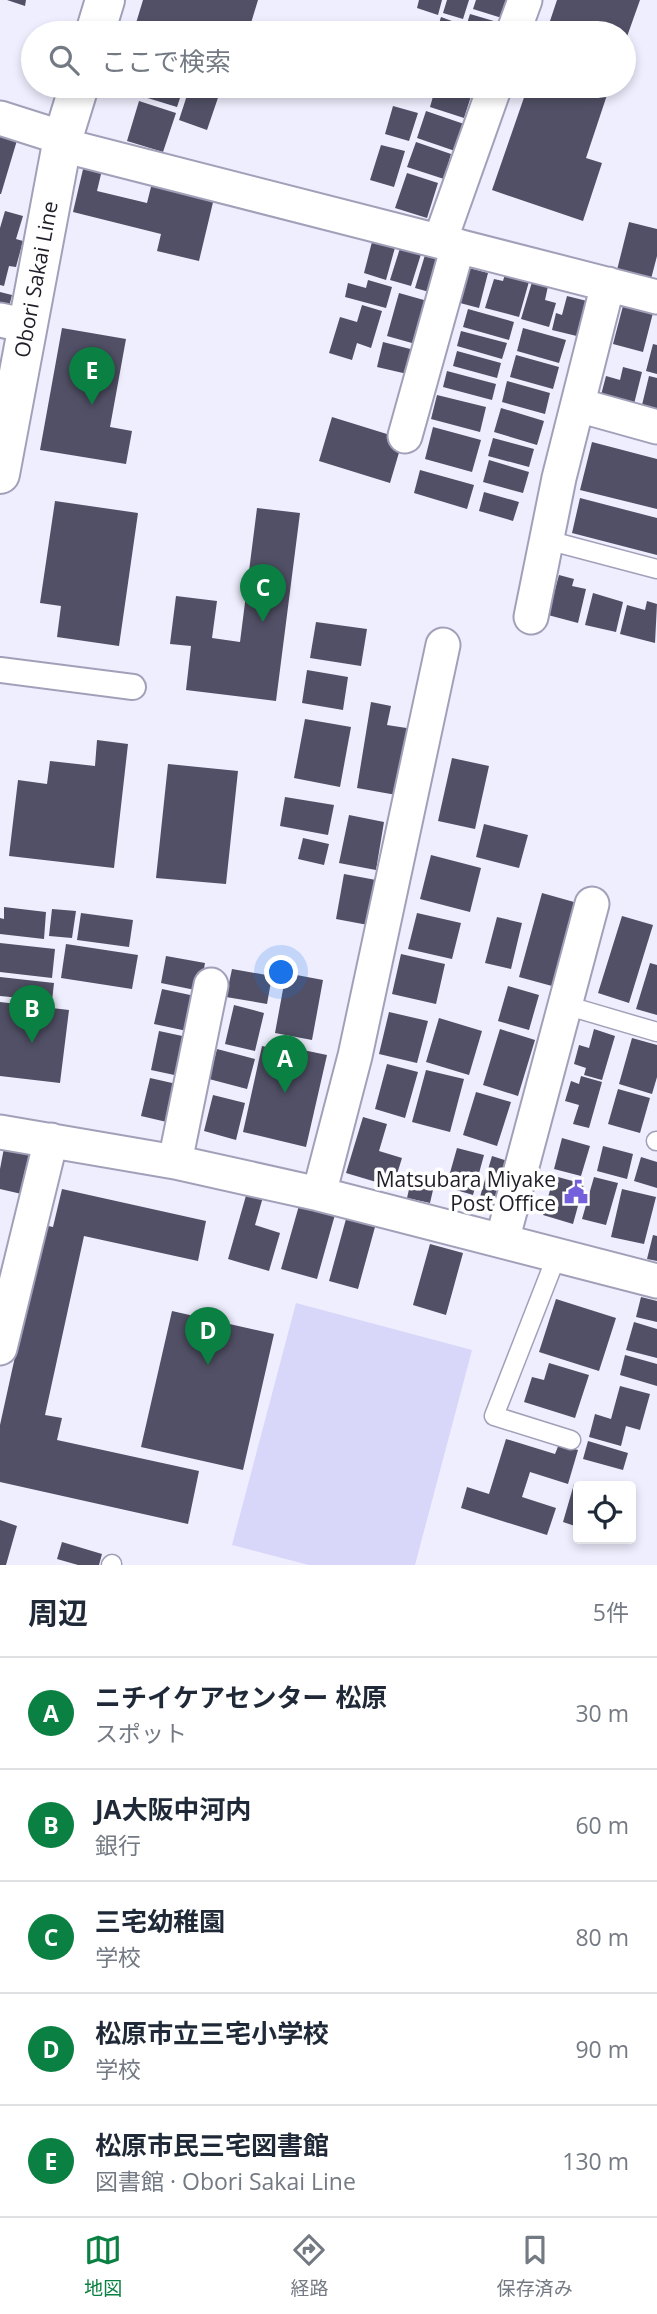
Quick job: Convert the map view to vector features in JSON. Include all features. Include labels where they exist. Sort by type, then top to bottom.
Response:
[{"type":"main road","points":[[99,21],[105,0]]},
{"type":"main road","name":"Obori Sakai Line","points":[[0,470],[14,323],[75,98]]},
{"type":"street","points":[[517,21],[525,0]]},
{"type":"street","points":[[405,436],[449,244],[492,98]]},
{"type":"street","points":[[0,118],[62,142],[657,297]]},
{"type":"street","points":[[531,617],[608,284]]},
{"type":"street","points":[[578,405],[657,427]]},
{"type":"street","points":[[319,1194],[355,1056],[443,645]]},
{"type":"street","points":[[0,670],[133,687]]},
{"type":"street","points":[[502,1241],[592,904]]},
{"type":"street","points":[[175,1162],[211,985]]},
{"type":"street","points":[[0,1132],[175,1162],[319,1194],[657,1281]]},
{"type":"street","points":[[0,1348],[51,1140]]},
{"type":"lane","points":[[547,540],[657,569]]},
{"type":"lane","points":[[565,1005],[657,1032]]},
{"type":"lane","points":[[557,1255],[494,1416],[571,1440]]},
{"type":"shaded area","points":[[296,1303],[472,1350],[415,1565],[309,1565],[232,1545]]},
{"type":"building","points":[[7,0],[26,0],[25,6]]},
{"type":"building","points":[[143,0],[258,0],[252,21],[137,21]]},
{"type":"building","points":[[419,0],[442,0],[438,15],[417,8]]},
{"type":"building","points":[[447,0],[469,0],[463,19],[443,13]]},
{"type":"building","points":[[476,0],[511,0],[505,19],[473,9]]},
{"type":"building","points":[[557,0],[640,0],[633,21],[550,21]]},
{"type":"building","points":[[470,14],[494,21],[468,21]]},
{"type":"building","points":[[148,98],[180,98],[177,107]]},
{"type":"building","points":[[186,98],[218,98],[207,130],[179,120]]},
{"type":"building","points":[[433,98],[470,98],[464,118],[430,107]]},
{"type":"building","points":[[524,98],[606,98],[586,158],[602,163],[583,221],[492,190]]},
{"type":"building","points":[[139,101],[176,113],[163,152],[127,141]]},
{"type":"building","points":[[393,106],[418,113],[409,141],[385,134]]},
{"type":"building","points":[[426,111],[464,124],[455,151],[417,138]]},
{"type":"building","points":[[0,132],[18,137],[1,194],[0,194]]},
{"type":"building","points":[[416,142],[451,154],[444,179],[407,167]]},
{"type":"building","points":[[381,145],[405,151],[394,187],[370,180]]},
{"type":"building","points":[[84,165],[102,170],[97,191],[147,203],[153,179],[215,194],[199,261],[157,251],[161,234],[73,212]]},
{"type":"building","points":[[407,173],[438,183],[427,218],[395,208]]},
{"type":"building","points":[[5,211],[23,216],[16,239],[23,241],[16,267],[9,266],[4,286],[0,285],[0,228]]},
{"type":"building","points":[[629,222],[657,229],[657,256],[651,279],[617,270]]},
{"type":"building","points":[[373,238],[396,244],[386,280],[364,273]]},
{"type":"building","points":[[401,245],[422,251],[411,286],[390,280]]},
{"type":"building","points":[[425,255],[450,262],[440,295],[415,288]]},
{"type":"building","points":[[469,268],[488,273],[479,308],[460,303]]},
{"type":"building","points":[[506,271],[530,278],[519,317],[485,308],[494,279],[503,281]]},
{"type":"building","points":[[368,280],[392,287],[386,308],[345,297],[348,283],[366,288]]},
{"type":"building","points":[[532,282],[548,286],[545,300],[556,303],[549,327],[521,319]]},
{"type":"building","points":[[0,292],[12,295],[7,315],[0,314]]},
{"type":"building","points":[[399,293],[431,302],[419,345],[387,336]]},
{"type":"building","points":[[567,296],[587,301],[581,320],[589,322],[585,338],[552,330],[556,313],[562,315]]},
{"type":"building","points":[[624,302],[654,309],[643,352],[613,344]]},
{"type":"building","points":[[362,305],[382,311],[371,348],[357,343],[352,360],[329,353],[340,317],[357,322]]},
{"type":"building","points":[[468,309],[514,322],[509,340],[463,327]]},
{"type":"building","points":[[62,328],[126,339],[110,427],[132,431],[126,464],[40,450]]},
{"type":"building","points":[[523,328],[566,340],[559,363],[517,351]]},
{"type":"building","points":[[461,331],[507,343],[502,359],[457,346]]},
{"type":"building","points":[[383,342],[422,352],[416,376],[377,367]]},
{"type":"building","points":[[653,344],[657,345],[657,374],[646,371]]},
{"type":"building","points":[[457,351],[501,363],[497,378],[453,366]]},
{"type":"building","points":[[516,355],[559,367],[553,389],[510,377]]},
{"type":"building","points":[[623,367],[642,372],[634,404],[601,395],[606,376],[620,380]]},
{"type":"building","points":[[447,371],[496,384],[492,400],[443,387]]},
{"type":"building","points":[[649,376],[657,378],[657,409],[642,405]]},
{"type":"building","points":[[507,381],[550,393],[545,414],[502,402]]},
{"type":"building","points":[[437,395],[486,407],[480,432],[431,419]]},
{"type":"building","points":[[501,408],[544,421],[537,445],[494,432]]},
{"type":"building","points":[[332,417],[403,439],[390,483],[319,461]]},
{"type":"building","points":[[433,427],[481,440],[472,472],[425,459]]},
{"type":"building","points":[[493,438],[534,449],[529,467],[488,456]]},
{"type":"building","points":[[592,442],[657,459],[657,509],[580,490]]},
{"type":"building","points":[[489,460],[529,472],[523,493],[483,482]]},
{"type":"building","points":[[420,470],[474,485],[467,509],[414,493]]},
{"type":"building","points":[[484,492],[519,502],[513,521],[479,511]]},
{"type":"building","points":[[580,498],[657,518],[657,555],[572,533]]},
{"type":"building","points":[[55,501],[138,513],[119,646],[57,637],[61,606],[40,603]]},
{"type":"building","points":[[257,508],[300,513],[276,701],[186,690],[191,646],[170,644],[176,596],[217,601],[212,638],[240,642]]},
{"type":"building","points":[[559,575],[574,579],[572,586],[586,589],[578,623],[548,615]]},
{"type":"building","points":[[593,593],[623,602],[616,632],[585,625]]},
{"type":"building","points":[[647,601],[657,604],[655,643],[620,634],[627,605],[645,610]]},
{"type":"building","points":[[316,622],[367,629],[361,666],[310,658]]},
{"type":"building","points":[[307,670],[348,677],[343,710],[302,703]]},
{"type":"building","points":[[371,702],[391,706],[387,725],[413,729],[402,796],[357,788]]},
{"type":"building","points":[[305,719],[351,727],[340,787],[294,778]]},
{"type":"building","points":[[97,740],[128,744],[114,868],[9,856],[18,780],[47,784],[50,761],[95,766]]},
{"type":"building","points":[[452,758],[489,766],[475,829],[438,821]]},
{"type":"building","points":[[168,764],[238,771],[226,884],[156,878]]},
{"type":"building","points":[[285,797],[334,805],[328,835],[280,826]]},
{"type":"building","points":[[349,815],[384,822],[376,870],[339,863]]},
{"type":"building","points":[[484,824],[528,835],[519,868],[476,857]]},
{"type":"building","points":[[303,838],[329,844],[324,865],[298,859]]},
{"type":"building","points":[[431,855],[481,868],[470,912],[420,899]]},
{"type":"building","points":[[344,874],[376,880],[368,925],[336,919]]},
{"type":"building","points":[[542,893],[574,902],[552,986],[519,977]]},
{"type":"building","points":[[4,907],[46,912],[44,939],[0,934],[0,918],[4,919]]},
{"type":"building","points":[[52,909],[76,911],[72,938],[49,936]]},
{"type":"building","points":[[81,913],[133,920],[129,947],[77,940]]},
{"type":"building","points":[[417,913],[461,923],[452,959],[408,949]]},
{"type":"building","points":[[622,916],[653,925],[629,1003],[598,993]]},
{"type":"building","points":[[497,917],[522,923],[511,969],[485,963]]},
{"type":"building","points":[[0,943],[55,949],[52,978],[0,972]]},
{"type":"building","points":[[66,944],[138,955],[132,989],[61,978]]},
{"type":"building","points":[[401,954],[445,964],[436,1004],[392,994]]},
{"type":"building","points":[[166,956],[205,963],[200,991],[161,983]]},
{"type":"building","points":[[650,963],[657,965],[657,1015],[636,1009]]},
{"type":"building","points":[[232,969],[272,976],[267,1004],[226,997]]},
{"type":"building","points":[[286,973],[323,980],[312,1040],[275,1033]]},
{"type":"building","points":[[0,977],[54,983],[52,1001],[0,996]]},
{"type":"building","points":[[508,986],[539,995],[529,1030],[498,1021]]},
{"type":"building","points":[[162,989],[195,996],[187,1031],[154,1024]]},
{"type":"building","points":[[0,1002],[69,1010],[60,1083],[0,1076]]},
{"type":"building","points":[[234,1005],[264,1013],[255,1051],[225,1044]]},
{"type":"building","points":[[389,1012],[428,1021],[417,1063],[379,1054]]},
{"type":"building","points":[[439,1018],[482,1031],[469,1075],[426,1062]]},
{"type":"building","points":[[500,1029],[535,1040],[518,1096],[483,1085]]},
{"type":"building","points":[[594,1029],[615,1036],[602,1080],[584,1075],[586,1068],[574,1064],[579,1045],[589,1048]]},
{"type":"building","points":[[159,1031],[187,1037],[179,1076],[151,1070]]},
{"type":"building","points":[[632,1038],[657,1045],[657,1077],[652,1094],[619,1084]]},
{"type":"building","points":[[262,1046],[302,1055],[303,1050],[327,1055],[306,1147],[243,1132]]},
{"type":"building","points":[[217,1049],[255,1059],[247,1089],[209,1079]]},
{"type":"building","points":[[387,1064],[418,1072],[405,1118],[375,1109]]},
{"type":"building","points":[[426,1070],[464,1079],[450,1132],[412,1122]]},
{"type":"building","points":[[581,1076],[602,1082],[589,1128],[573,1124],[579,1105],[565,1101],[571,1081],[579,1084]]},
{"type":"building","points":[[150,1078],[181,1085],[171,1123],[141,1116]]},
{"type":"building","points":[[618,1089],[650,1098],[640,1133],[608,1124]]},
{"type":"building","points":[[476,1092],[511,1102],[497,1146],[463,1135]]},
{"type":"building","points":[[213,1095],[245,1103],[236,1140],[204,1131]]},
{"type":"building","points":[[363,1117],[387,1124],[379,1151],[402,1158],[393,1187],[346,1173]]},
{"type":"building","points":[[562,1138],[590,1146],[581,1176],[554,1169]]},
{"type":"building","points":[[603,1146],[633,1154],[627,1179],[597,1171]]},
{"type":"building","points":[[4,1148],[35,1154],[26,1195],[0,1189]]},
{"type":"building","points":[[457,1148],[484,1155],[473,1195],[446,1187]]},
{"type":"building","points":[[492,1156],[514,1163],[500,1214],[477,1207]]},
{"type":"building","points":[[641,1157],[657,1162],[657,1188],[634,1181]]},
{"type":"building","points":[[413,1172],[436,1177],[430,1203],[407,1198]]},
{"type":"building","points":[[554,1176],[584,1184],[573,1224],[543,1215]]},
{"type":"building","points":[[594,1177],[618,1183],[606,1225],[582,1219]]},
{"type":"building","points":[[62,1189],[206,1221],[198,1261],[84,1236],[45,1415],[62,1418],[57,1440],[199,1471],[188,1524],[0,1482],[0,1425],[44,1225],[53,1227]]},
{"type":"building","points":[[622,1189],[656,1197],[644,1244],[611,1237]]},
{"type":"building","points":[[247,1192],[263,1197],[255,1225],[280,1233],[269,1271],[228,1259]]},
{"type":"building","points":[[300,1202],[336,1211],[317,1279],[281,1269]]},
{"type":"building","points":[[346,1219],[375,1227],[358,1289],[329,1281]]},
{"type":"building","points":[[653,1235],[657,1236],[657,1261],[647,1259]]},
{"type":"building","points":[[430,1244],[463,1253],[446,1315],[413,1305]]},
{"type":"building","points":[[641,1297],[657,1301],[657,1322],[636,1317]]},
{"type":"building","points":[[556,1299],[616,1318],[599,1371],[539,1352]]},
{"type":"building","points":[[172,1311],[274,1334],[243,1470],[141,1447]]},
{"type":"building","points":[[634,1322],[657,1329],[657,1358],[626,1350]]},
{"type":"building","points":[[625,1355],[657,1364],[657,1386],[620,1375]]},
{"type":"building","points":[[549,1363],[589,1375],[575,1418],[524,1402],[532,1377],[544,1380]]},
{"type":"building","points":[[620,1386],[650,1394],[640,1430],[626,1426],[621,1446],[589,1437],[595,1414],[611,1419]]},
{"type":"building","points":[[506,1439],[555,1454],[559,1444],[578,1450],[568,1484],[530,1472],[522,1497],[556,1508],[547,1535],[461,1508],[467,1487],[489,1494]]},
{"type":"building","points":[[588,1441],[628,1453],[623,1470],[583,1459]]},
{"type":"building","points":[[573,1487],[573,1525],[563,1522]]},
{"type":"building","points":[[0,1520],[17,1526],[6,1565],[0,1565]]},
{"type":"building","points":[[62,1542],[102,1554],[99,1565],[78,1565],[57,1559]]},
{"type":"place","name":"松原市民三宅図書館","points":[[92,405]]},
{"type":"place","name":"三宅幼稚園","points":[[263,622]]},
{"type":"place","name":"JA大阪中河内","points":[[32,1043]]},
{"type":"place","name":"ニチイケアセンター 松原","points":[[285,1093]]},
{"type":"place","name":"Matsubara Miyake Post Office","points":[[576,1192]]},
{"type":"place","name":"松原市立三宅小学校","points":[[208,1365]]}]
